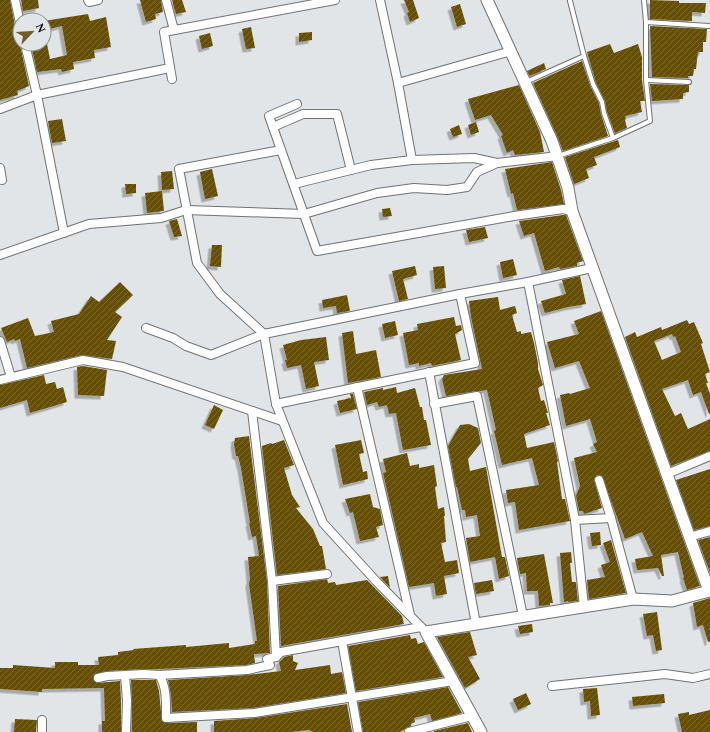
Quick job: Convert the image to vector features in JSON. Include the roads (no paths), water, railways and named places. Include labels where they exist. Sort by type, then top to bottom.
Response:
[{"type":"street","points":[[14,0],[17,12]]},
{"type":"street","points":[[88,0],[89,2],[98,0]]},
{"type":"street","points":[[166,0],[174,30]]},
{"type":"street","points":[[172,79],[164,32],[335,0]]},
{"type":"street","points":[[380,0],[398,83],[412,160]]},
{"type":"street","points":[[98,678],[247,670],[270,665],[267,659],[276,657],[281,652],[342,641],[476,624],[633,600],[672,601],[710,592],[572,211],[568,188],[552,140],[487,0]]},
{"type":"street","points":[[398,83],[511,51]]},
{"type":"street","points":[[27,52],[37,95],[64,233]]},
{"type":"street","points":[[0,108],[37,95],[170,68]]},
{"type":"street","points":[[297,104],[269,116],[294,184],[316,251],[514,216],[563,209],[572,211]]},
{"type":"street","points":[[273,128],[303,114],[337,114],[351,170]]},
{"type":"street","points":[[281,150],[179,169],[197,263],[220,294],[264,334],[276,404],[323,523],[376,581],[424,630],[481,732]]},
{"type":"street","points":[[0,255],[89,224],[161,218],[186,210],[304,214],[377,193],[414,188],[447,190],[467,187],[477,172],[497,163],[558,156]]},
{"type":"street","points":[[294,184],[371,165],[412,160],[474,158],[497,163]]},
{"type":"street","points":[[0,168],[2,180]]},
{"type":"street","points":[[146,328],[173,338],[186,346],[211,354],[264,334],[592,268]]},
{"type":"street","points":[[528,282],[575,520],[584,607]]},
{"type":"street","points":[[276,404],[475,363],[460,294]]},
{"type":"street","points":[[0,341],[11,377]]},
{"type":"street","points":[[0,380],[83,360],[98,362],[123,367],[282,421]]},
{"type":"street","points":[[429,372],[476,624]]},
{"type":"street","points":[[357,387],[410,615]]},
{"type":"street","points":[[434,404],[478,396],[523,616]]},
{"type":"street","points":[[252,411],[272,581],[276,657]]},
{"type":"street","points":[[667,474],[710,456]]},
{"type":"street","points":[[599,480],[633,600]]},
{"type":"street","points":[[575,520],[611,518]]},
{"type":"street","points":[[689,537],[710,530]]},
{"type":"street","points":[[272,581],[327,574]]},
{"type":"street","points":[[342,641],[358,732]]},
{"type":"street","points":[[552,686],[665,674],[693,678],[710,674]]},
{"type":"street","points":[[159,675],[163,680],[166,702],[166,718],[254,713],[453,681]]},
{"type":"street","points":[[125,676],[127,700],[126,732]]},
{"type":"street","points":[[409,732],[472,716]]},
{"type":"street","points":[[42,720],[42,732]]},
{"type":"lane","points":[[558,156],[613,138],[650,121],[646,80],[646,22],[644,0]]},
{"type":"lane","points":[[570,1],[584,56],[602,102],[604,113],[613,138]]},
{"type":"lane","points":[[646,22],[709,26]]},
{"type":"lane","points":[[525,83],[584,56]]},
{"type":"lane","points":[[646,80],[689,82]]}]
